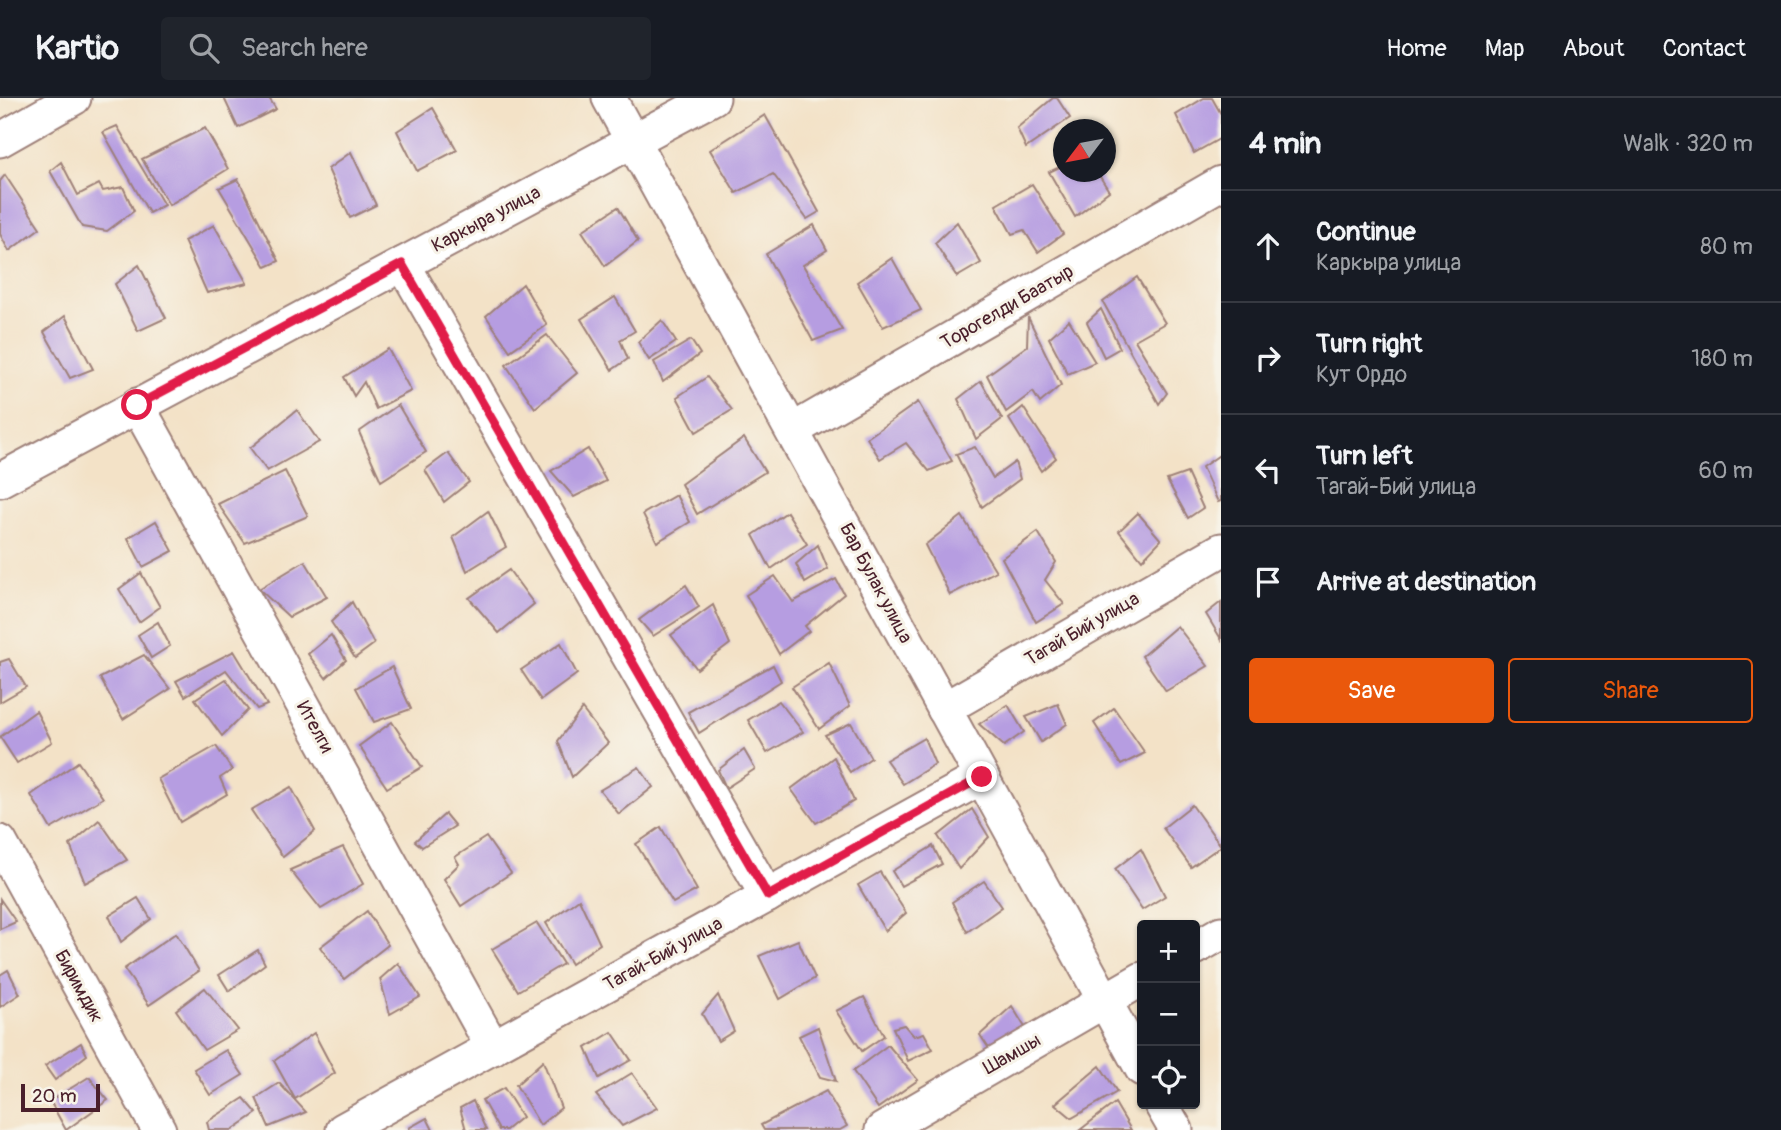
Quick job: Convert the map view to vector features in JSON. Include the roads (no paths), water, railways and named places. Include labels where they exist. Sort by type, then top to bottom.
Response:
[{"type":"street","points":[[0,140],[74,98]]},
{"type":"street","name":"Бар Булак улица","points":[[609,98],[1137,1060]]},
{"type":"street","name":"Каркыра улица","points":[[0,480],[713,98]]},
{"type":"street","name":"Торогелди Баатыр","points":[[793,430],[1221,183]]},
{"type":"street","points":[[402,264],[768,896]]},
{"type":"street","name":"Ителги","points":[[137,405],[493,1048]]},
{"type":"street","name":"Тагай Бий улица","points":[[944,709],[1221,550]]},
{"type":"street","name":"Тагай-Бий улица","points":[[343,1130],[982,777]]},
{"type":"street","name":"Биримдик","points":[[0,842],[159,1130]]},
{"type":"street","points":[[1200,945],[1221,933]]},
{"type":"street","name":"Шамшы","points":[[882,1130],[1137,982]]},
{"type":"street","points":[[1164,1109],[1176,1130]]}]
